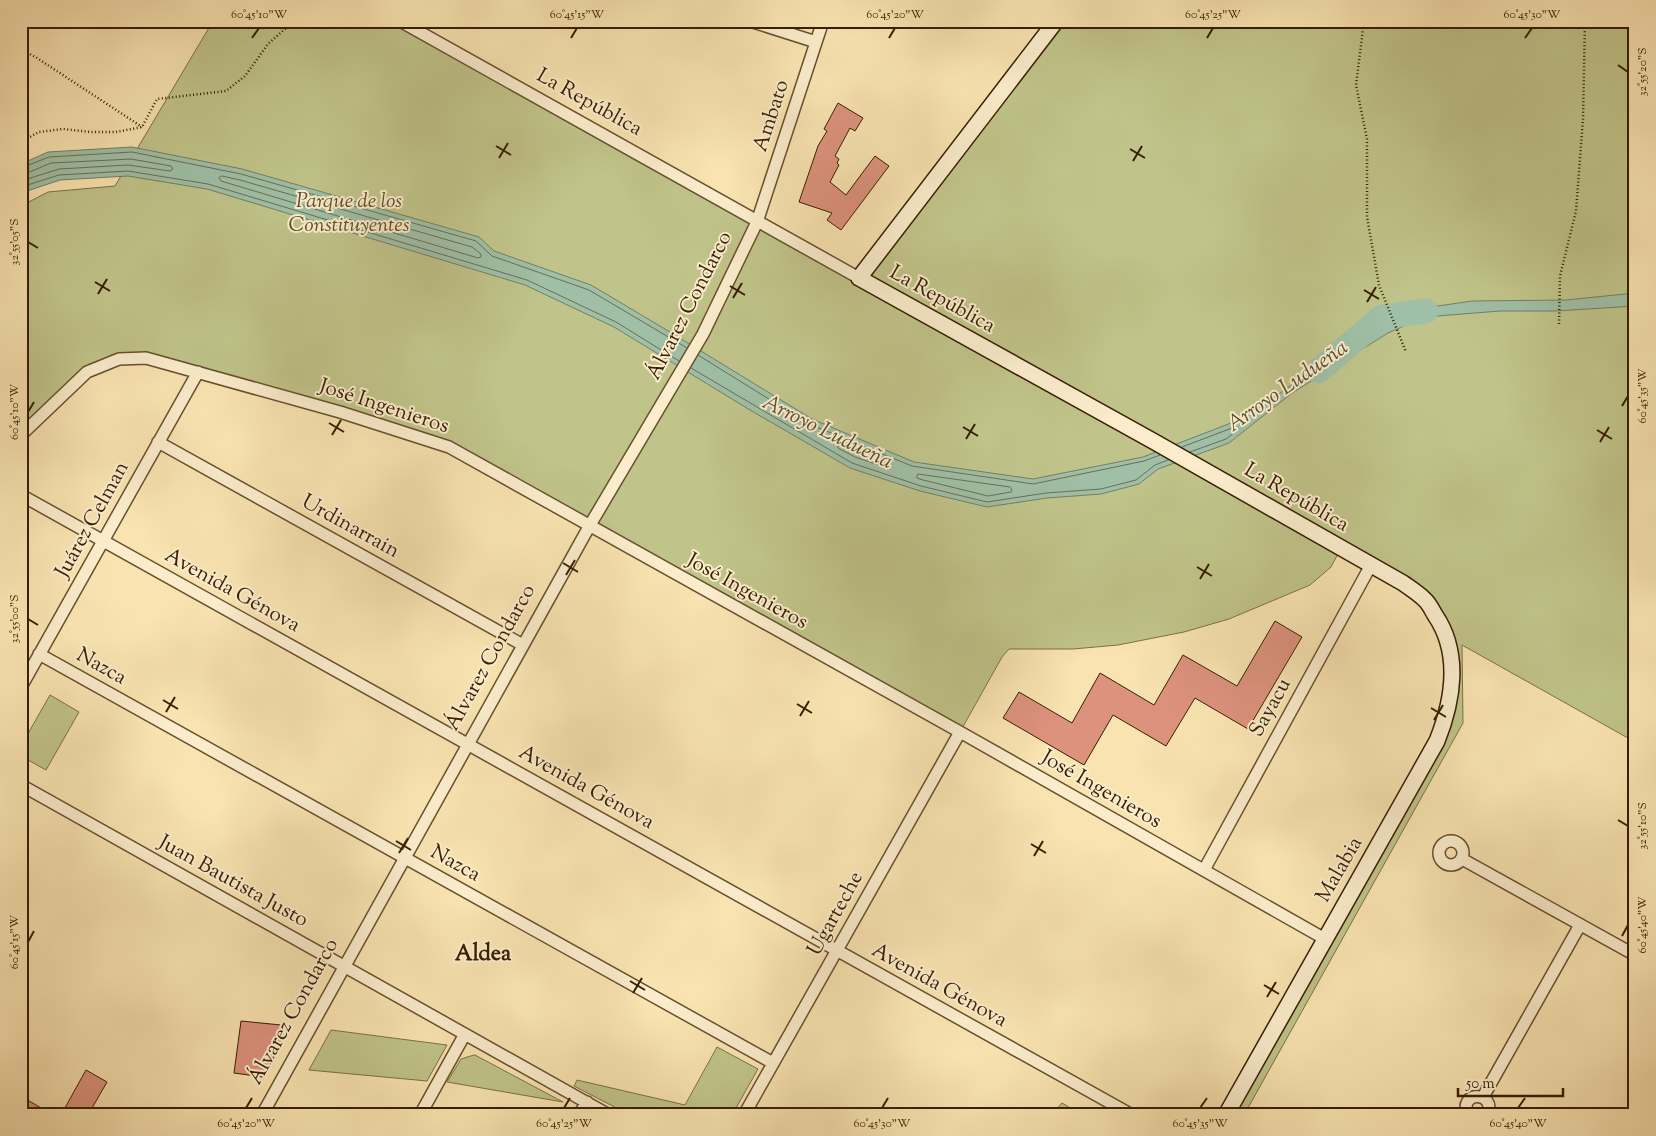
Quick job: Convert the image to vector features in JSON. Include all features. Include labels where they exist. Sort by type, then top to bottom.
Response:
[{"type":"main road","points":[[859,278],[1056,21]]},
{"type":"main road","name":"La República","points":[[859,278],[1209,472],[1403,583],[1426,600],[1440,621],[1446,636]]},
{"type":"main road","name":"Malabia","points":[[1226,1115],[1437,741],[1445,722],[1452,681],[1451,657],[1446,636]]},
{"type":"street","name":"La República","points":[[400,21],[859,278]]},
{"type":"street","points":[[750,21],[816,42]]},
{"type":"street","name":"Ambato","points":[[757,222],[823,21]]},
{"type":"street","name":"Álvarez Condarco","points":[[262,1115],[590,526],[673,388],[703,334],[757,222]]},
{"type":"street","name":"José Ingenieros","points":[[21,434],[87,372],[119,359],[146,358],[340,412],[449,447],[1326,939]]},
{"type":"street","name":"Juárez Celman","points":[[21,686],[198,372]]},
{"type":"street","name":"Urdinarrain","points":[[158,442],[523,645]]},
{"type":"street","name":"Avenida Génova","points":[[21,495],[1132,1115]]},
{"type":"street","name":"Sayacu","points":[[1204,870],[1371,565]]},
{"type":"street","name":"Nazca","points":[[39,654],[773,1063]]},
{"type":"street","name":"Ugarteche","points":[[744,1115],[960,732]]},
{"type":"street","name":"Juan Bautista Justo","points":[[21,786],[609,1115]]},
{"type":"street","points":[[1462,860],[1635,956]]},
{"type":"street","points":[[1483,1097],[1580,926]]},
{"type":"street","points":[[420,1115],[465,1034]]},
{"type":"street","points":[[1468,1115],[1465,1107],[1470,1099],[1478,1096],[1483,1097],[1489,1104],[1490,1109],[1487,1115]]},
{"type":"street","points":[[579,1115],[586,1102]]},
{"type":"path","points":[[21,142],[39,132],[63,129],[116,132],[142,126],[157,99],[226,91],[245,76],[268,44],[294,21]]},
{"type":"path","points":[[1364,21],[1356,85],[1367,139],[1367,217],[1379,285],[1406,352]]},
{"type":"path","points":[[1559,324],[1560,276],[1576,211],[1586,21]]},
{"type":"path","points":[[21,49],[142,126]]},
{"type":"green space","name":"Parque de los Constituyentes","points":[[213,21],[400,21],[859,278],[1056,21],[1635,21],[1635,742],[1462,645],[1463,723],[1244,1115],[1226,1115],[1437,741],[1451,657],[1425,600],[1341,548],[1331,567],[1310,585],[1229,619],[1184,632],[1118,645],[1073,649],[1009,649],[1002,657],[960,732],[449,447],[146,358],[87,372],[21,435],[21,206],[48,192],[115,186]]},
{"type":"green space","points":[[50,695],[79,712],[46,770],[21,756],[21,746]]},
{"type":"green space","points":[[331,1030],[447,1045],[427,1081],[309,1070]]},
{"type":"green space","points":[[717,1047],[758,1069],[732,1115],[630,1115],[574,1086],[577,1080],[685,1105]]},
{"type":"green space","points":[[475,1055],[563,1102],[447,1082],[461,1059]]},
{"type":"green space","points":[[1062,1103],[1082,1115],[1051,1115]]},
{"type":"water","name":"Arroyo Ludueña","points":[[132,147],[242,169],[479,237],[494,251],[591,285],[812,419],[914,462],[1033,479],[1143,457],[1244,418],[1397,312],[1472,301],[1566,300],[1635,293],[1635,306],[1556,311],[1500,311],[1425,317],[1388,333],[1292,393],[1229,443],[1158,469],[1139,484],[1101,494],[1047,498],[987,507],[920,491],[850,468],[614,327],[525,285],[207,189],[128,176],[60,180],[21,193],[21,164],[48,152]]},
{"type":"building","points":[[838,103],[863,118],[855,131],[850,128],[835,156],[839,159],[837,163],[839,165],[830,182],[846,195],[875,156],[889,166],[841,230],[827,220],[832,213],[799,202],[818,146],[827,131],[824,129]]},
{"type":"building","points":[[1275,621],[1302,637],[1248,729],[1195,698],[1166,746],[1113,715],[1084,765],[1003,718],[1019,692],[1072,723],[1100,673],[1154,705],[1183,655],[1237,686]]},
{"type":"building","points":[[241,1021],[291,1026],[263,1077],[234,1073]]},
{"type":"building","points":[[86,1070],[107,1082],[88,1115],[61,1115]]},
{"type":"building","points":[[21,1097],[31,1102],[53,1115],[21,1115]]},
{"type":"waterway","name":"Arroyo Ludueña","points":[[1318,371],[1382,317],[1426,311]]},
{"type":"district","name":"Aldea","points":[[483,955]]}]
